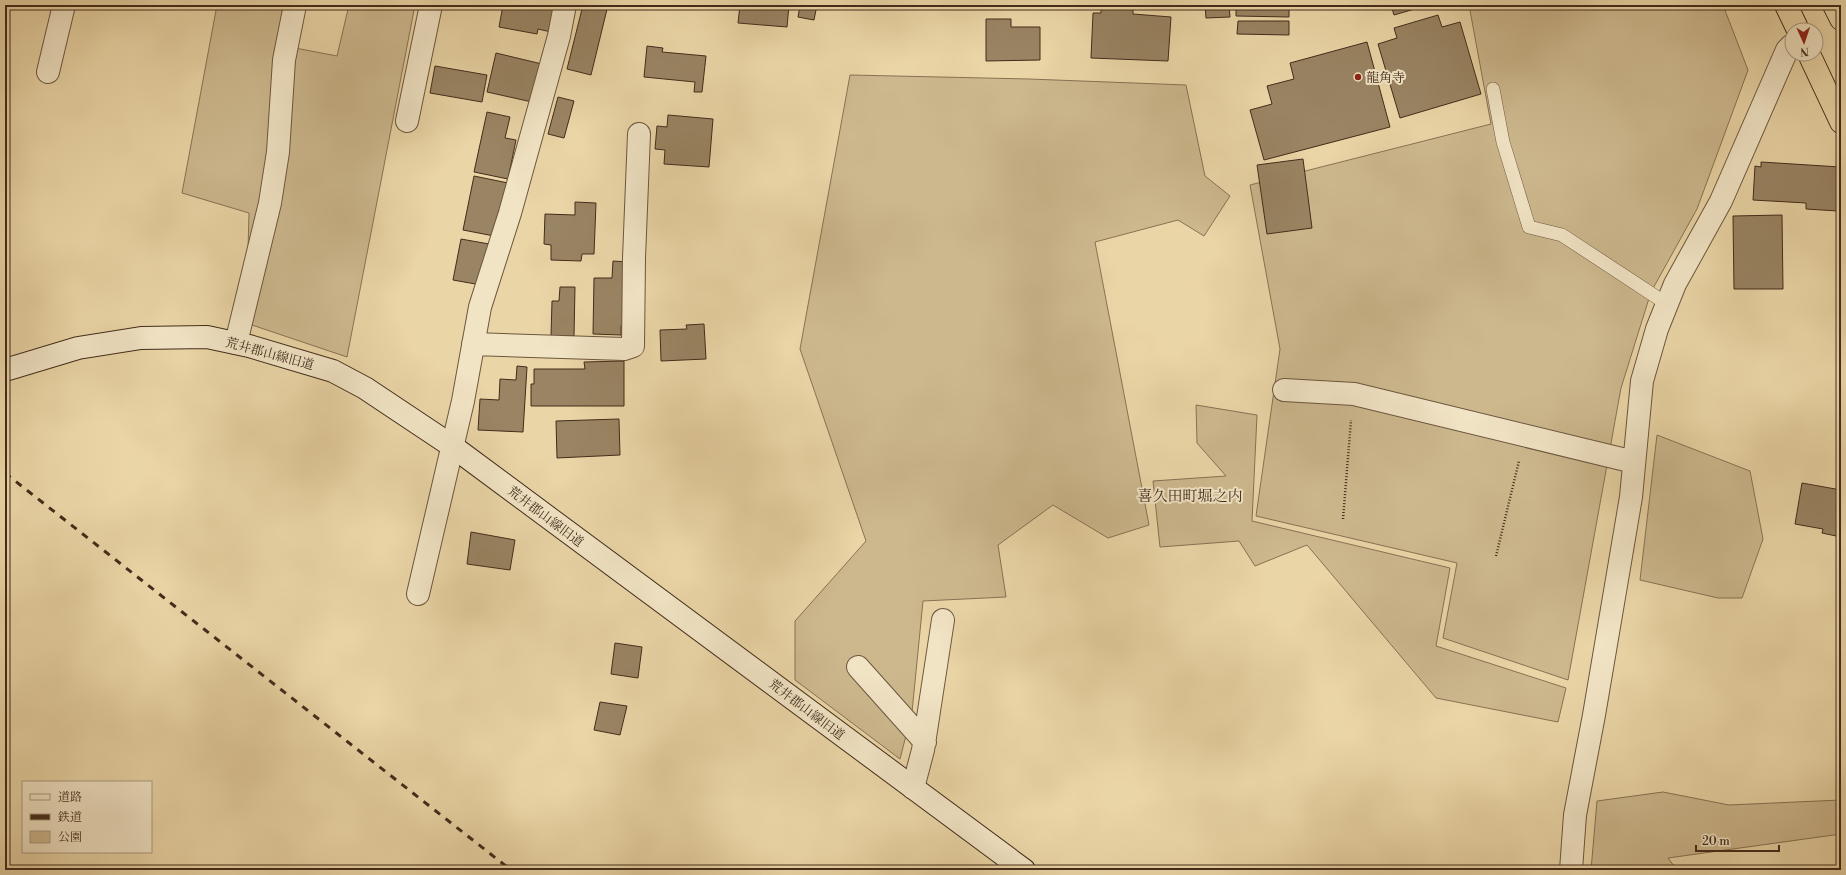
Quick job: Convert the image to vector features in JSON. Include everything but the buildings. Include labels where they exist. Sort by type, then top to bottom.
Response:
[{"type":"highway","points":[[1786,5],[1794,22]]},
{"type":"highway","points":[[1834,5],[1841,19]]},
{"type":"highway","points":[[1813,62],[1841,122]]},
{"type":"street","points":[[48,72],[64,5]]},
{"type":"street","points":[[236,343],[270,203],[278,152],[284,60],[295,5]]},
{"type":"street","points":[[407,121],[431,5]]},
{"type":"street","points":[[418,594],[463,401],[480,307],[510,213],[559,36],[565,5]]},
{"type":"street","points":[[1571,870],[1575,815],[1594,715],[1631,497],[1642,381],[1657,328],[1675,284],[1721,201],[1784,57]]},
{"type":"street","points":[[473,344],[624,349],[633,346],[634,258],[639,134]]},
{"type":"street","name":"荒井郡山線旧道","points":[[5,370],[78,348],[141,338],[207,337],[236,343],[333,370],[365,388],[452,446],[1024,870]]},
{"type":"street","points":[[1284,390],[1354,394],[1634,462]]},
{"type":"street","points":[[913,788],[925,742],[943,620]]},
{"type":"street","points":[[858,667],[925,742]]},
{"type":"lane","points":[[1493,89],[1503,142],[1529,227],[1562,235],[1667,304]]},
{"type":"path","points":[[1343,519],[1354,394]]},
{"type":"path","points":[[1496,556],[1525,435]]},
{"type":"green space","points":[[217,5],[294,5],[290,47],[337,56],[349,5],[415,5],[347,357],[246,323],[249,213],[182,193]]},
{"type":"green space","points":[[1469,5],[1723,5],[1748,70],[1697,209],[1651,292],[1621,388],[1568,680],[1443,638],[1457,563],[1256,516],[1280,349],[1250,185],[1491,124]]},
{"type":"green space","points":[[850,75],[1029,79],[1186,85],[1205,176],[1230,196],[1204,236],[1178,220],[1095,242],[1149,525],[1108,538],[1053,505],[998,545],[1006,597],[923,601],[912,712],[900,759],[795,680],[795,621],[866,541],[800,349]]},
{"type":"green space","points":[[1196,405],[1257,415],[1252,521],[1450,568],[1436,646],[1566,688],[1558,722],[1436,698],[1307,545],[1255,566],[1239,541],[1160,547],[1153,481],[1226,476],[1197,443]]},
{"type":"green space","points":[[1657,435],[1750,471],[1763,539],[1742,598],[1718,598],[1640,580]]},
{"type":"green space","points":[[1663,792],[1729,805],[1841,800],[1841,834],[1668,858],[1677,870],[1591,870],[1597,801]]},
{"type":"railway","points":[[5,473],[511,870]]},
{"type":"place","name":"龍角寺","points":[[1358,77]]},
{"type":"district","name":"喜久田町堀之内","points":[[1190,496]]}]
